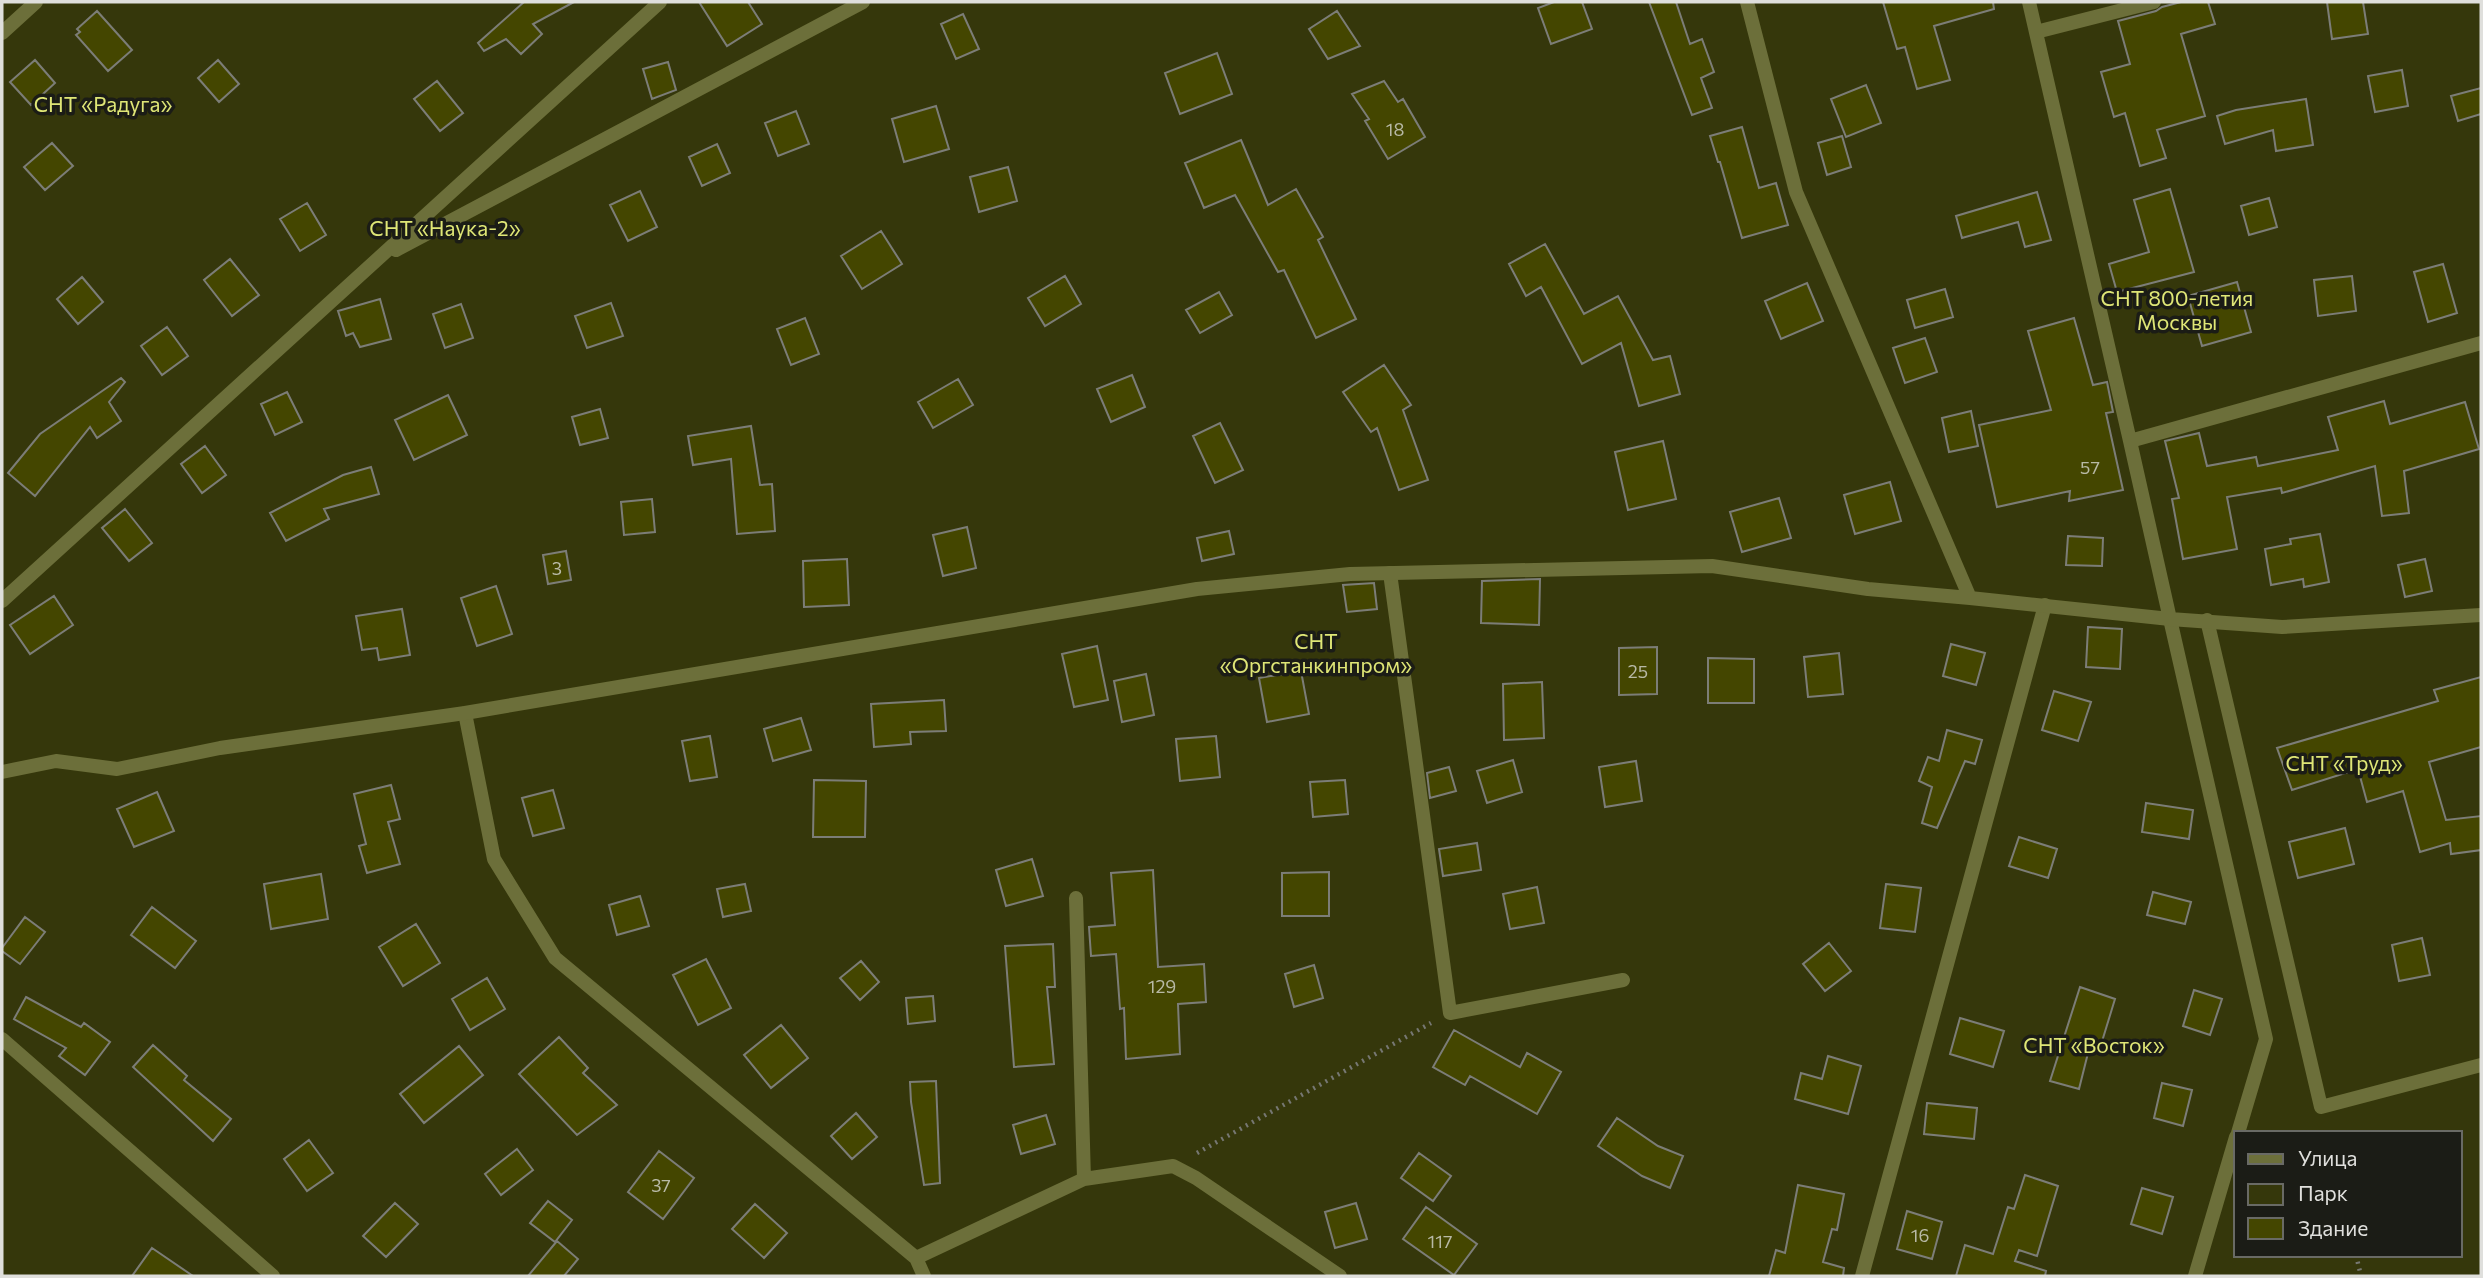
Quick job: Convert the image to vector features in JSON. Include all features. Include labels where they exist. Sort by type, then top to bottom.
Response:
[{"type":"street","points":[[2,33],[36,2]]},
{"type":"street","points":[[2,601],[660,2]]},
{"type":"street","points":[[377,260],[863,2]]},
{"type":"street","points":[[1747,2],[1796,192],[1970,598]]},
{"type":"street","points":[[2029,2],[2266,1039],[2238,1131]]},
{"type":"street","points":[[2036,32],[2154,2]]},
{"type":"street","points":[[2130,441],[2481,343]]},
{"type":"street","points":[[2,772],[56,761],[117,769],[220,748],[465,713],[1197,589],[1350,574],[1712,566],[1868,589],[2170,619],[2282,627],[2481,615]]},
{"type":"street","points":[[1390,573],[1450,1013],[1623,980]]},
{"type":"street","points":[[1862,1276],[2045,605]]},
{"type":"street","points":[[2207,620],[2321,1107],[2481,1065]]},
{"type":"street","points":[[465,713],[494,859],[555,958],[916,1258],[924,1276]]},
{"type":"street","points":[[1076,898],[1084,1179]]},
{"type":"street","points":[[2,1039],[273,1276]]},
{"type":"street","points":[[2194,1276],[2234,1145]]},
{"type":"street","points":[[916,1258],[1084,1179],[1173,1166],[1196,1178],[1340,1276]]},
{"type":"path","points":[[1173,1166],[1450,1013]]},
{"type":"path","points":[[2356,1257],[2361,1276]]},
{"type":"green space","name":"СНТ «Оргстанкинпром»","points":[[2,2],[2481,2],[2481,1276],[2,1276]]},
{"type":"building","points":[[524,2],[574,2],[533,24],[542,34],[521,54],[506,39],[484,51],[478,43]]},
{"type":"building","points":[[699,2],[748,2],[762,24],[727,46]]},
{"type":"building","points":[[1554,2],[1582,2],[1592,29],[1551,44],[1538,8]]},
{"type":"building","points":[[1649,2],[1676,2],[1690,44],[1702,39],[1714,72],[1701,78],[1712,108],[1692,115]]},
{"type":"building","points":[[1883,2],[1993,2],[1994,9],[1934,26],[1950,80],[1917,89],[1905,47],[1897,49]]},
{"type":"building","points":[[2181,2],[2208,2],[2215,24],[2181,34],[2205,116],[2157,130],[2166,158],[2140,166],[2125,113],[2114,117],[2101,72],[2130,64],[2118,21]]},
{"type":"building","points":[[2327,2],[2363,2],[2368,34],[2332,39]]},
{"type":"building","points":[[97,11],[132,50],[108,71],[76,35],[80,32],[77,29]]},
{"type":"building","points":[[1337,11],[1360,46],[1328,59],[1309,29]]},
{"type":"building","points":[[963,14],[979,49],[956,59],[941,24]]},
{"type":"building","points":[[1217,53],[1232,94],[1180,114],[1165,73]]},
{"type":"building","points":[[35,60],[55,83],[31,105],[10,82]]},
{"type":"building","points":[[218,60],[239,84],[219,102],[198,78]]},
{"type":"building","points":[[668,62],[676,90],[652,99],[643,69]]},
{"type":"building","points":[[2402,70],[2408,106],[2375,112],[2368,76]]},
{"type":"building","points":[[437,81],[463,113],[440,131],[414,99]]},
{"type":"building","points":[[1384,81],[1398,102],[1403,99],[1425,137],[1388,159],[1365,121],[1369,119],[1352,94]]},
{"type":"building","points":[[1866,85],[1881,123],[1846,137],[1831,99]]},
{"type":"building","points":[[2481,88],[2481,114],[2458,121],[2451,96]]},
{"type":"building","points":[[2306,99],[2313,145],[2276,151],[2273,130],[2225,144],[2217,116],[2236,110]]},
{"type":"building","points":[[936,106],[949,149],[904,162],[892,119]]},
{"type":"building","points":[[796,111],[809,144],[778,156],[765,123]]},
{"type":"building","points":[[1742,127],[1759,188],[1776,183],[1788,225],[1742,238],[1710,136]]},
{"type":"building","points":[[1842,136],[1851,167],[1827,175],[1818,143]]},
{"type":"building","points":[[1241,140],[1268,205],[1296,189],[1323,237],[1318,240],[1356,319],[1316,338],[1284,270],[1278,272],[1235,195],[1204,208],[1185,163]]},
{"type":"building","points":[[52,143],[73,166],[45,190],[24,167]]},
{"type":"building","points":[[717,144],[730,173],[702,186],[689,157]]},
{"type":"building","points":[[1008,167],[1017,201],[979,212],[970,177]]},
{"type":"building","points":[[2170,189],[2194,272],[2117,292],[2109,264],[2149,252],[2134,200]]},
{"type":"building","points":[[640,191],[657,227],[628,241],[610,205]]},
{"type":"building","points":[[2037,192],[2051,240],[2025,247],[2018,222],[1962,238],[1956,216]]},
{"type":"building","points":[[2269,198],[2277,227],[2249,235],[2241,206]]},
{"type":"building","points":[[307,203],[326,235],[300,251],[280,219]]},
{"type":"building","points":[[881,231],[902,264],[862,289],[841,256]]},
{"type":"building","points":[[1545,244],[1584,314],[1618,296],[1653,360],[1670,356],[1680,394],[1639,406],[1621,343],[1582,364],[1541,287],[1526,296],[1509,264]]},
{"type":"building","points":[[230,259],[259,295],[232,316],[204,280]]},
{"type":"building","points":[[2443,264],[2457,313],[2428,322],[2414,272]]},
{"type":"building","points":[[1065,276],[1081,304],[1045,326],[1028,298]]},
{"type":"building","points":[[2352,276],[2356,311],[2318,316],[2314,280]]},
{"type":"building","points":[[82,277],[103,302],[78,324],[57,299]]},
{"type":"building","points":[[2237,282],[2251,332],[2202,346],[2188,296]]},
{"type":"building","points":[[1807,283],[1823,321],[1781,339],[1765,301]]},
{"type":"building","points":[[1945,289],[1953,317],[1915,328],[1907,300]]},
{"type":"building","points":[[1219,292],[1232,315],[1200,333],[1186,310]]},
{"type":"building","points":[[380,299],[391,339],[360,347],[353,333],[346,336],[338,311]]},
{"type":"building","points":[[611,303],[623,336],[587,348],[575,316]]},
{"type":"building","points":[[461,304],[473,338],[445,348],[433,314]]},
{"type":"building","points":[[805,318],[819,354],[791,365],[777,329]]},
{"type":"building","points":[[2074,318],[2093,385],[2107,382],[2113,412],[2106,413],[2123,490],[2069,501],[2070,491],[1997,507],[1979,425],[2051,410],[2028,331]]},
{"type":"building","points":[[167,327],[188,356],[162,375],[141,346]]},
{"type":"building","points":[[1925,338],[1937,372],[1905,383],[1893,348]]},
{"type":"building","points":[[1384,365],[1411,405],[1403,410],[1428,480],[1399,490],[1377,428],[1371,432],[1343,392]]},
{"type":"building","points":[[1132,375],[1145,407],[1111,422],[1097,389]]},
{"type":"building","points":[[121,378],[125,382],[109,402],[121,421],[97,438],[90,427],[35,496],[8,473],[40,434]]},
{"type":"building","points":[[958,379],[973,405],[933,428],[918,402]]},
{"type":"building","points":[[287,392],[302,422],[275,435],[261,404]]},
{"type":"building","points":[[448,395],[467,435],[414,460],[395,420]]},
{"type":"building","points":[[2384,401],[2390,424],[2465,402],[2479,449],[2404,471],[2409,513],[2382,516],[2375,466],[2282,493],[2281,488],[2227,497],[2237,549],[2183,559],[2172,499],[2179,498],[2165,441],[2199,433],[2207,466],[2256,457],[2258,466],[2338,450],[2328,417]]},
{"type":"building","points":[[600,409],[608,438],[580,445],[572,417]]},
{"type":"building","points":[[1971,411],[1978,446],[1949,452],[1942,418]]},
{"type":"building","points":[[1220,423],[1243,470],[1215,483],[1193,436]]},
{"type":"building","points":[[751,426],[760,485],[772,484],[775,531],[737,534],[731,459],[693,465],[688,436]]},
{"type":"building","points":[[1663,441],[1676,499],[1628,510],[1615,452]]},
{"type":"building","points":[[205,446],[226,475],[202,493],[181,464]]},
{"type":"building","points":[[371,467],[379,494],[324,509],[329,519],[286,541],[270,513],[343,475]]},
{"type":"building","points":[[1890,482],[1901,521],[1855,534],[1844,495]]},
{"type":"building","points":[[1779,498],[1791,538],[1742,552],[1730,512]]},
{"type":"building","points":[[652,499],[655,532],[624,535],[621,502]]},
{"type":"building","points":[[125,509],[152,543],[129,561],[102,528]]},
{"type":"building","points":[[967,527],[976,568],[943,576],[933,535]]},
{"type":"building","points":[[1229,531],[1234,554],[1202,561],[1197,538]]},
{"type":"building","points":[[2320,534],[2329,582],[2304,587],[2303,579],[2271,585],[2265,549],[2291,544],[2290,539]]},
{"type":"building","points":[[2068,536],[2103,538],[2102,566],[2066,565]]},
{"type":"building","points":[[566,551],[571,580],[548,584],[543,555]]},
{"type":"building","points":[[847,559],[849,605],[804,607],[803,561]]},
{"type":"building","points":[[2425,559],[2432,591],[2405,597],[2398,565]]},
{"type":"building","points":[[1540,579],[1539,625],[1481,623],[1482,581]]},
{"type":"building","points":[[1374,583],[1377,609],[1347,612],[1343,585]]},
{"type":"building","points":[[496,586],[512,634],[477,646],[461,598]]},
{"type":"building","points":[[54,596],[73,625],[30,654],[10,625]]},
{"type":"building","points":[[402,609],[410,655],[379,660],[377,648],[362,650],[356,616]]},
{"type":"building","points":[[2088,627],[2122,629],[2120,669],[2086,667]]},
{"type":"building","points":[[1951,644],[1985,653],[1976,685],[1943,676]]},
{"type":"building","points":[[1097,646],[1108,700],[1074,707],[1062,654]]},
{"type":"building","points":[[1657,647],[1657,694],[1619,695],[1619,648]]},
{"type":"building","points":[[1839,653],[1843,694],[1808,697],[1804,657]]},
{"type":"building","points":[[1708,658],[1754,659],[1754,703],[1708,703]]},
{"type":"building","points":[[1301,671],[1309,714],[1267,722],[1259,678]]},
{"type":"building","points":[[1146,674],[1154,715],[1122,722],[1114,681]]},
{"type":"building","points":[[2481,677],[2481,747],[2429,762],[2446,820],[2481,816],[2481,850],[2451,854],[2450,843],[2420,852],[2403,791],[2367,802],[2358,769],[2292,790],[2277,748],[2438,701],[2434,690]]},
{"type":"building","points":[[1542,682],[1544,738],[1504,740],[1503,684]]},
{"type":"building","points":[[2054,691],[2091,702],[2078,741],[2042,730]]},
{"type":"building","points":[[944,700],[946,731],[910,732],[911,744],[874,747],[871,704]]},
{"type":"building","points":[[801,718],[811,750],[773,761],[764,729]]},
{"type":"building","points":[[1947,730],[1982,740],[1975,764],[1965,761],[1937,828],[1922,823],[1932,787],[1919,781],[1928,757],[1939,761]]},
{"type":"building","points":[[710,736],[717,777],[690,781],[682,741]]},
{"type":"building","points":[[1216,736],[1220,777],[1180,781],[1176,739]]},
{"type":"building","points":[[1513,760],[1522,792],[1487,803],[1477,771]]},
{"type":"building","points":[[1636,761],[1642,801],[1605,807],[1599,767]]},
{"type":"building","points":[[1449,767],[1456,791],[1430,798],[1427,773]]},
{"type":"building","points":[[814,780],[866,781],[865,837],[813,837]]},
{"type":"building","points":[[1345,780],[1348,814],[1313,817],[1310,782]]},
{"type":"building","points":[[391,785],[400,819],[388,822],[400,864],[367,873],[359,846],[366,844],[354,794]]},
{"type":"building","points":[[553,790],[564,828],[533,836],[522,798]]},
{"type":"building","points":[[157,792],[174,831],[134,847],[117,809]]},
{"type":"building","points":[[2146,803],[2193,810],[2189,839],[2142,832]]},
{"type":"building","points":[[2345,828],[2354,864],[2298,878],[2289,842]]},
{"type":"building","points":[[2019,837],[2057,849],[2048,878],[2009,866]]},
{"type":"building","points":[[1477,843],[1481,870],[1443,876],[1439,849]]},
{"type":"building","points":[[1032,859],[1043,896],[1006,906],[996,870]]},
{"type":"building","points":[[1153,870],[1158,967],[1204,964],[1206,1002],[1178,1004],[1180,1054],[1126,1059],[1124,1008],[1120,1009],[1116,954],[1091,956],[1089,927],[1115,925],[1111,873]]},
{"type":"building","points":[[1329,872],[1329,916],[1282,916],[1282,873]]},
{"type":"building","points":[[321,874],[328,919],[271,929],[264,884]]},
{"type":"building","points":[[745,884],[751,911],[723,917],[717,889]]},
{"type":"building","points":[[1886,884],[1921,888],[1915,932],[1880,928]]},
{"type":"building","points":[[1537,887],[1544,923],[1510,929],[1503,894]]},
{"type":"building","points":[[2153,892],[2191,902],[2185,924],[2147,915]]},
{"type":"building","points":[[640,896],[649,926],[617,935],[609,905]]},
{"type":"building","points":[[152,907],[196,941],[175,968],[131,935]]},
{"type":"building","points":[[25,917],[45,932],[20,964],[2,951],[2,948]]},
{"type":"building","points":[[416,924],[440,963],[403,986],[379,947]]},
{"type":"building","points":[[2422,938],[2430,975],[2399,981],[2392,945]]},
{"type":"building","points":[[1829,943],[1851,971],[1825,991],[1803,964]]},
{"type":"building","points":[[1053,944],[1055,987],[1047,987],[1054,1064],[1014,1067],[1005,946]]},
{"type":"building","points":[[706,959],[731,1008],[698,1025],[673,975]]},
{"type":"building","points":[[861,961],[879,982],[860,1000],[840,978]]},
{"type":"building","points":[[1314,965],[1323,998],[1294,1007],[1285,974]]},
{"type":"building","points":[[487,978],[505,1009],[470,1030],[452,999]]},
{"type":"building","points":[[2080,987],[2115,999],[2100,1048],[2090,1045],[2079,1089],[2050,1081]]},
{"type":"building","points":[[2194,990],[2222,999],[2210,1035],[2183,1026]]},
{"type":"building","points":[[933,996],[935,1021],[908,1024],[906,998]]},
{"type":"building","points":[[26,997],[81,1027],[84,1023],[110,1042],[85,1075],[59,1056],[66,1048],[14,1019]]},
{"type":"building","points":[[1960,1018],[2004,1031],[1993,1067],[1950,1054]]},
{"type":"building","points":[[781,1025],[808,1058],[771,1088],[744,1055]]},
{"type":"building","points":[[1454,1030],[1520,1067],[1527,1053],[1561,1072],[1537,1114],[1470,1076],[1465,1085],[1433,1067]]},
{"type":"building","points":[[559,1037],[588,1068],[583,1073],[617,1105],[577,1135],[519,1074]]},
{"type":"building","points":[[153,1045],[187,1076],[184,1080],[231,1119],[213,1141],[133,1067]]},
{"type":"building","points":[[459,1046],[483,1075],[424,1123],[400,1094]]},
{"type":"building","points":[[1828,1056],[1861,1066],[1848,1114],[1795,1099],[1801,1073],[1822,1079]]},
{"type":"building","points":[[936,1081],[940,1183],[924,1185],[910,1082]]},
{"type":"building","points":[[2162,1083],[2192,1090],[2183,1126],[2154,1118]]},
{"type":"building","points":[[1927,1103],[1977,1108],[1974,1139],[1924,1134]]},
{"type":"building","points":[[856,1113],[877,1137],[852,1159],[831,1136]]},
{"type":"building","points":[[1046,1115],[1055,1144],[1021,1154],[1013,1125]]},
{"type":"building","points":[[1617,1118],[1658,1146],[1683,1156],[1670,1188],[1642,1176],[1598,1146]]},
{"type":"building","points":[[309,1140],[333,1173],[307,1191],[284,1159]]},
{"type":"building","points":[[517,1149],[533,1170],[501,1195],[485,1174]]},
{"type":"building","points":[[659,1151],[694,1178],[663,1219],[628,1192]]},
{"type":"building","points":[[1419,1153],[1451,1176],[1433,1201],[1401,1178]]},
{"type":"building","points":[[2025,1175],[2058,1186],[2037,1256],[2019,1250],[2015,1261],[2046,1271],[2045,1276],[1956,1276],[1965,1245],[1993,1254],[2008,1207],[2014,1209]]},
{"type":"building","points":[[1798,1185],[1844,1194],[1837,1230],[1832,1229],[1823,1262],[1844,1268],[1843,1276],[1769,1276],[1776,1250],[1785,1253]]},
{"type":"building","points":[[2142,1188],[2173,1197],[2162,1234],[2131,1224]]},
{"type":"building","points":[[548,1201],[572,1220],[555,1242],[530,1223]]},
{"type":"building","points":[[395,1203],[418,1224],[386,1257],[363,1236]]},
{"type":"building","points":[[1356,1203],[1367,1239],[1335,1248],[1325,1212]]},
{"type":"building","points":[[755,1204],[787,1233],[764,1258],[732,1229]]},
{"type":"building","points":[[1426,1207],[1477,1244],[1454,1275],[1403,1239]]},
{"type":"building","points":[[1907,1211],[1942,1222],[1932,1259],[1897,1249]]},
{"type":"building","points":[[557,1241],[578,1259],[564,1276],[528,1276]]},
{"type":"building","points":[[152,1248],[193,1276],[132,1276]]},
{"type":"park label","name":"СНТ «Радуга»","points":[[103,103]]},
{"type":"park label","name":"СНТ «Наука-2»","points":[[445,227]]},
{"type":"park label","name":"СНТ 800-летия Москвы","points":[[2177,309]]},
{"type":"park label","name":"СНТ «Труд»","points":[[2344,762]]},
{"type":"park label","name":"СНТ «Восток»","points":[[2094,1044]]}]
